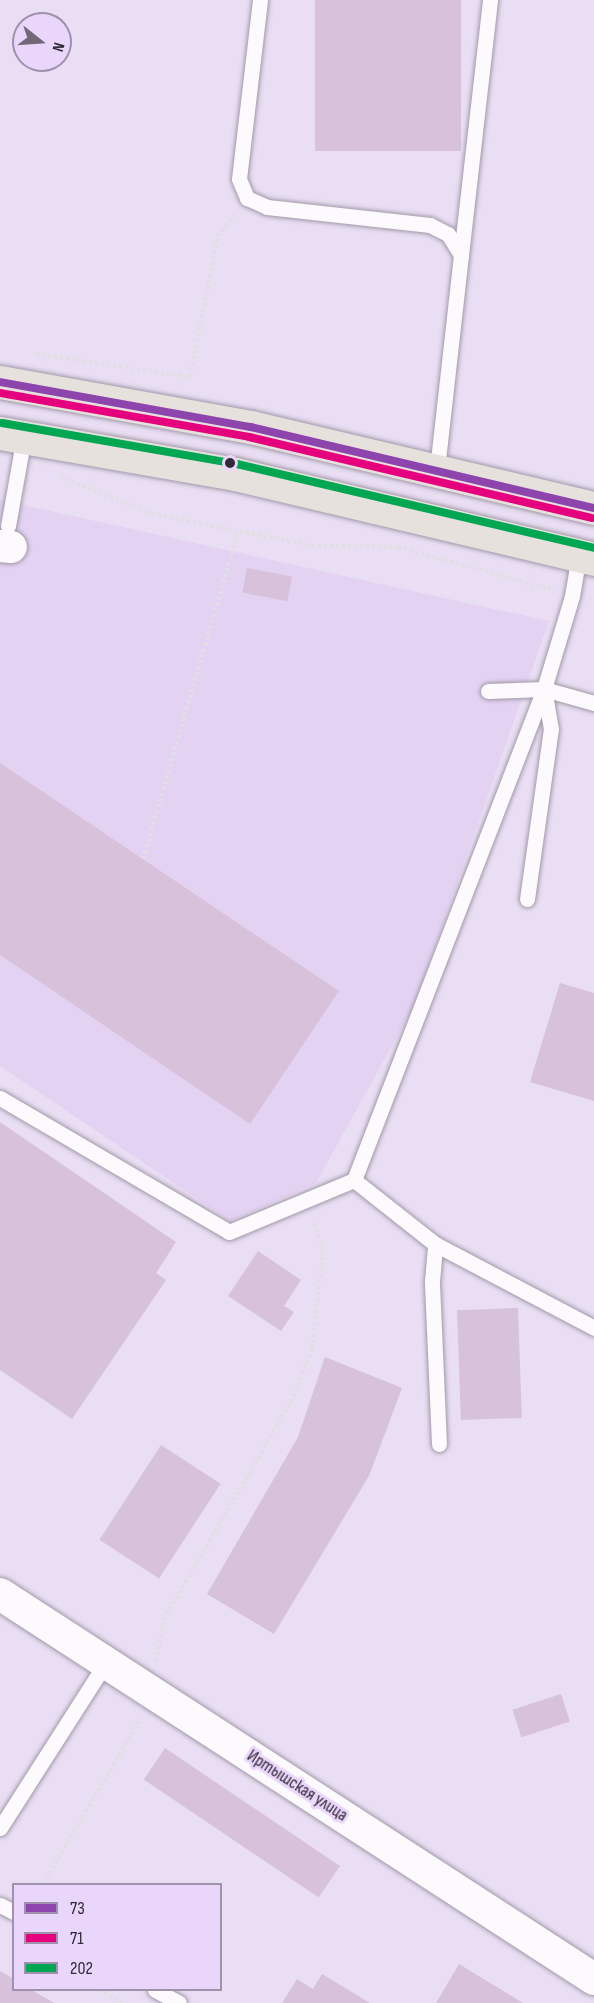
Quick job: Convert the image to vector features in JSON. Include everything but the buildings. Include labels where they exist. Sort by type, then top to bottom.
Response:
[{"type":"main road","points":[[0,382],[251,427],[594,508]]},
{"type":"main road","points":[[12,435],[235,474],[587,557]]},
{"type":"street","name":"Иртышская улица","points":[[0,1594],[594,1979]]},
{"type":"lane","points":[[260,0],[239,179],[247,198],[267,207],[430,225],[448,234],[461,255]]},
{"type":"lane","points":[[437,470],[490,0]]},
{"type":"lane","points":[[5,544],[19,468],[12,435]]},
{"type":"lane","points":[[0,1098],[229,1232],[354,1180],[544,689],[572,596],[587,557]]},
{"type":"lane","points":[[527,899],[551,729],[544,689]]},
{"type":"lane","points":[[488,691],[544,689],[594,704]]},
{"type":"lane","points":[[354,1180],[435,1244],[594,1328]]},
{"type":"lane","points":[[435,1244],[432,1281],[439,1444]]},
{"type":"lane","points":[[0,1828],[106,1661]]},
{"type":"lane","points":[[158,1991],[179,2003]]},
{"type":"path","points":[[23,352],[190,377],[219,236],[247,198]]},
{"type":"path","points":[[19,468],[55,475],[152,514],[312,546],[398,547],[572,596]]},
{"type":"path","points":[[143,859],[238,531]]},
{"type":"path","points":[[44,1883],[146,1710],[164,1619],[291,1402],[312,1349],[323,1249],[310,1209]]},
{"type":"path","points":[[102,1991],[122,2003]]},
{"type":"shaded area","points":[[0,500],[549,621],[414,1006],[316,1183],[230,1221],[0,1066]]},
{"type":"transit line","name":"73","points":[[0,382],[251,427],[594,508]]},
{"type":"transit line","name":"71","points":[[0,393],[249,437],[592,518]]},
{"type":"transit line","name":"202","points":[[2,423],[237,464],[594,548]]}]
